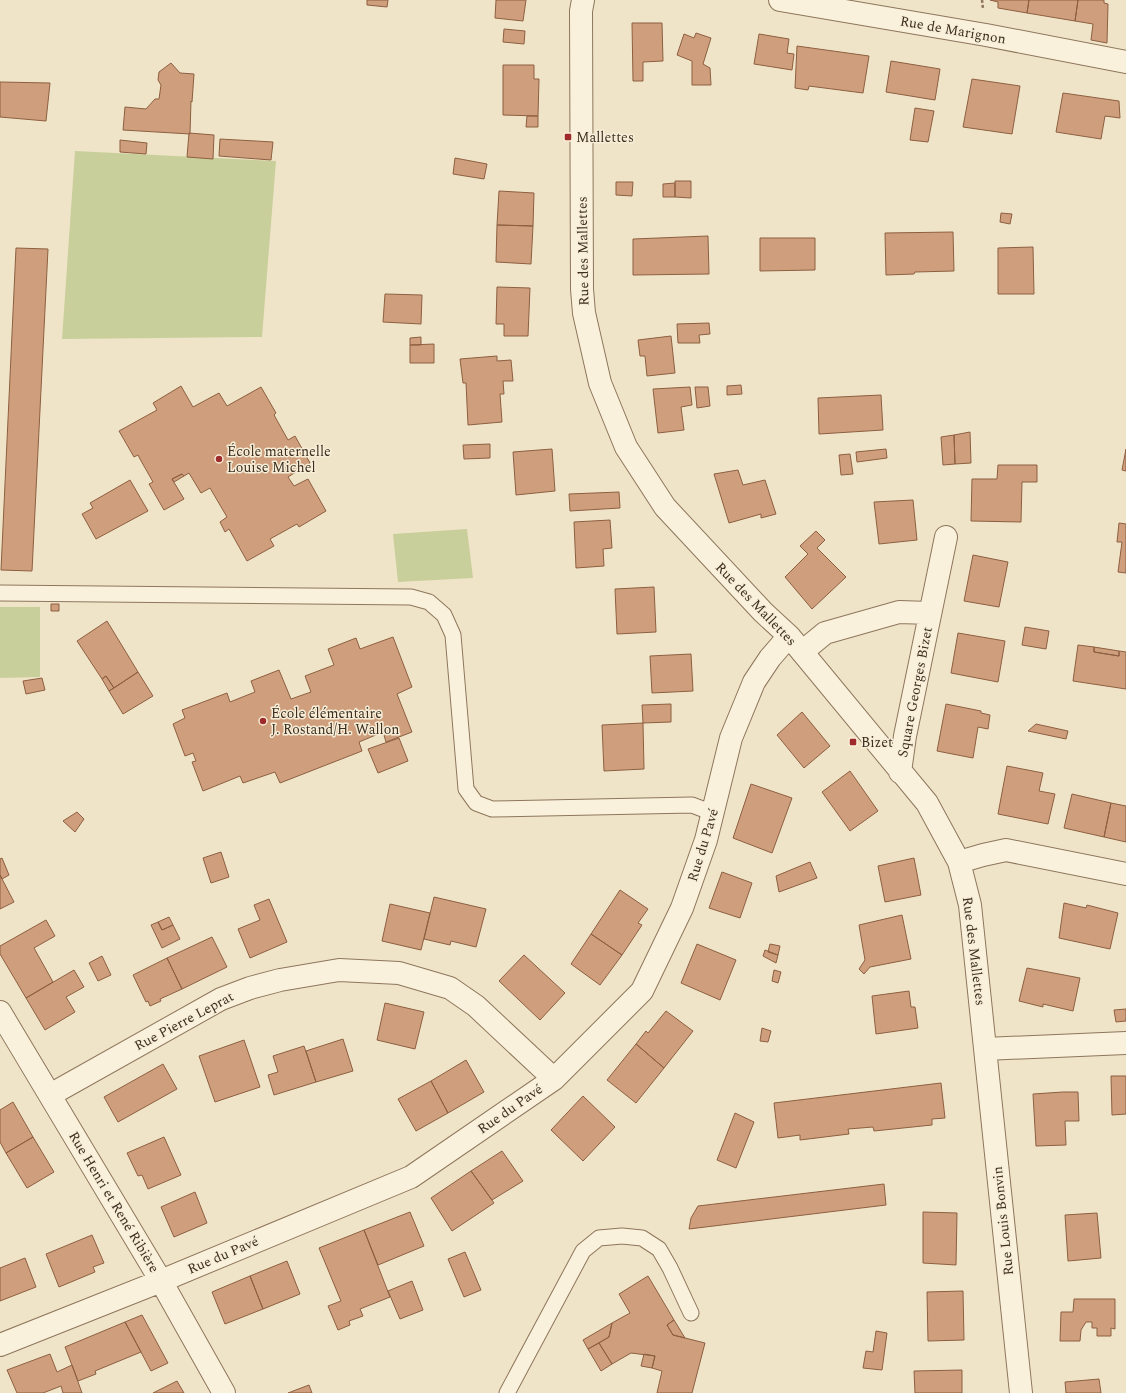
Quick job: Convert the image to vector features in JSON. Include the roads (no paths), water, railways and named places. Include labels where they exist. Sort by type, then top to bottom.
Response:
[{"type":"street","name":"Rue des Mallettes","points":[[583,0],[582,289],[584,314],[600,383],[626,447],[665,508],[795,644],[926,803],[939,824],[959,862],[970,905],[985,1048]]},
{"type":"street","name":"Rue de Marignon","points":[[780,0],[1126,62]]},
{"type":"street","name":"Square Georges Bizet","points":[[900,772],[905,736],[946,537]]},
{"type":"street","name":"Square Georges Bizet","points":[[795,644],[825,633],[899,612],[930,613]]},
{"type":"street","name":"Rue du Pavé","points":[[0,1345],[161,1281],[411,1177],[554,1079],[642,991],[682,908],[706,840],[732,738],[754,682],[770,658],[795,644]]},
{"type":"street","points":[[959,862],[1006,850],[1126,874]]},
{"type":"street","name":"Rue Pierre Leprat","points":[[50,1094],[221,999],[250,988],[280,980],[339,970],[399,973],[450,988],[476,1006],[554,1079]]},
{"type":"street","name":"Rue Henri et René Ribière","points":[[0,1012],[161,1281],[224,1393]]},
{"type":"street","points":[[985,1048],[1126,1043]]},
{"type":"street","name":"Rue Louis Bonvin","points":[[985,1048],[1021,1393]]},
{"type":"lane","points":[[0,593],[411,596],[429,602],[444,615],[453,635],[466,788],[476,803],[492,809],[692,805],[713,813]]},
{"type":"lane","points":[[507,1393],[583,1251],[599,1238],[622,1236],[642,1238],[658,1249],[670,1268],[691,1313]]},
{"type":"place","name":"Mallettes","points":[[568,137]]},
{"type":"place","name":"École maternelle Louise Michel","points":[[219,459]]},
{"type":"place","name":"École élémentaire J. Rostand/H. Wallon","points":[[263,721]]},
{"type":"place","name":"Bizet","points":[[853,742]]}]
